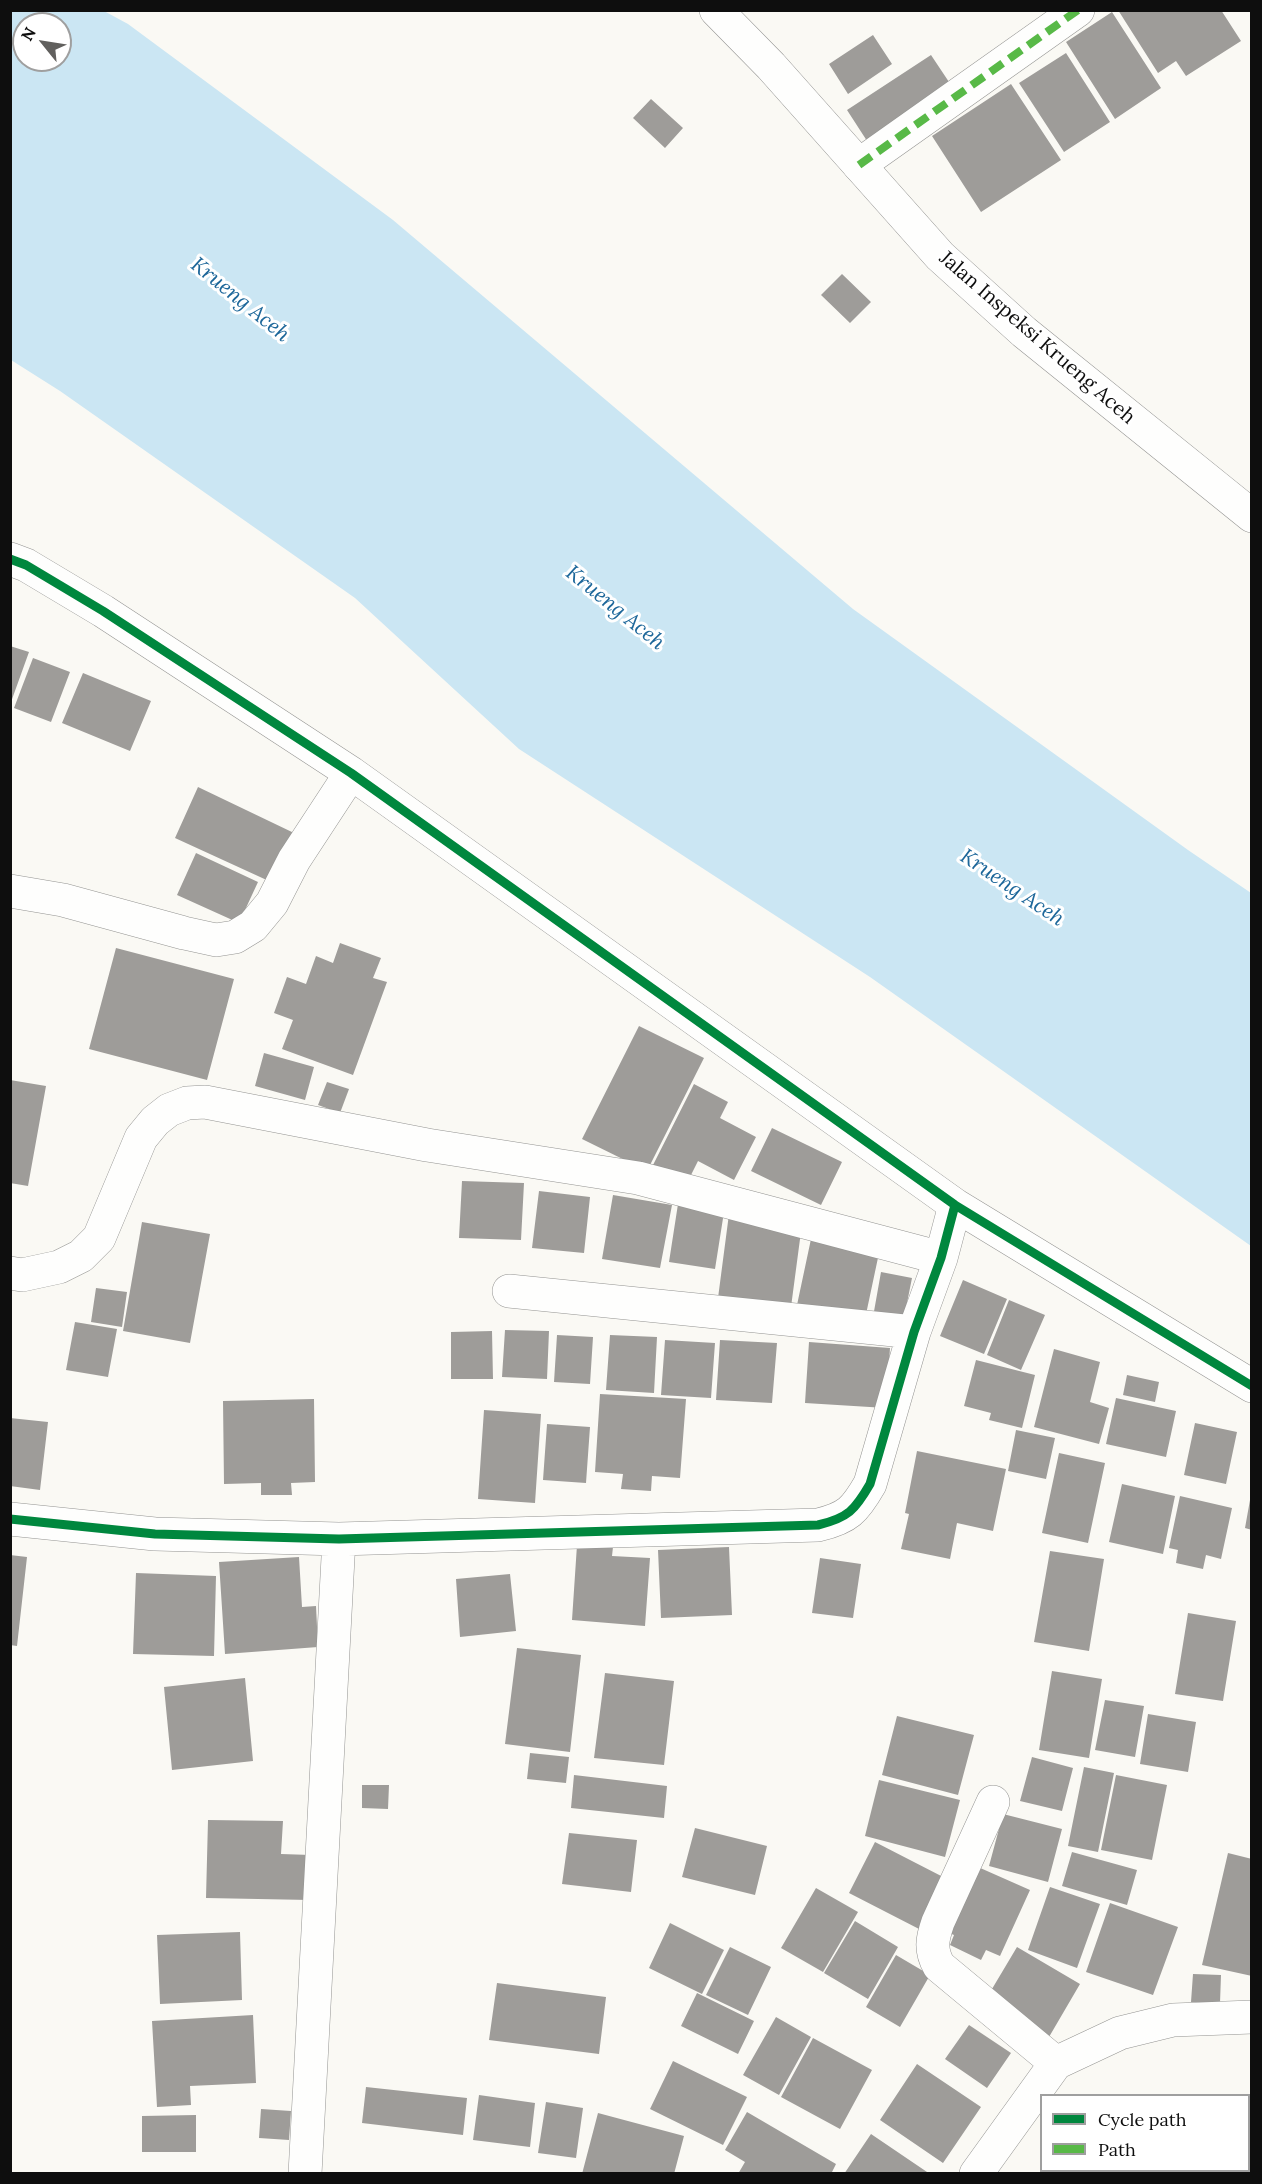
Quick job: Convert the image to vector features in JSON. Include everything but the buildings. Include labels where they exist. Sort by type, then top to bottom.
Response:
[{"type":"street","name":"Jalan Inspeksi Krueng Aceh","points":[[716,10],[771,66],[940,256],[1024,332],[1251,516]]},
{"type":"street","points":[[859,165],[1078,10]]},
{"type":"street","points":[[10,559],[26,565],[103,611],[351,773],[955,1205],[1251,1386]]},
{"type":"street","points":[[10,891],[63,900],[216,940],[235,937],[253,926],[272,903],[294,861],[351,773]]},
{"type":"street","points":[[10,1273],[22,1275],[59,1267],[81,1256],[99,1238],[141,1138],[155,1121],[169,1110],[187,1103],[205,1102],[427,1145],[638,1178],[941,1258]]},
{"type":"street","points":[[10,1519],[155,1534],[339,1539],[818,1525],[838,1520],[858,1504],[870,1484],[914,1332],[941,1258],[955,1205]]},
{"type":"street","points":[[509,1291],[914,1332]]},
{"type":"street","points":[[305,2174],[339,1539]]},
{"type":"street","points":[[993,1802],[938,1922],[933,1937],[932,1954],[939,1966],[1056,2063]]},
{"type":"street","points":[[976,2174],[1056,2063],[1120,2033],[1173,2020],[1251,2018]]},
{"type":"water","name":"Krueng Aceh","points":[[10,11],[104,11],[128,24],[393,220],[853,609],[1251,893],[1251,1246],[870,977],[519,749],[355,598],[60,391],[11,360]]},
{"type":"marked path","points":[[859,165],[1078,10]]},
{"type":"cycle path","points":[[10,559],[26,565],[103,611],[351,773],[955,1205],[1252,1386]]},
{"type":"cycle path","points":[[10,1519],[155,1534],[339,1539],[818,1525],[828,1522],[850,1512],[870,1484],[914,1332],[941,1258],[955,1205]]}]
